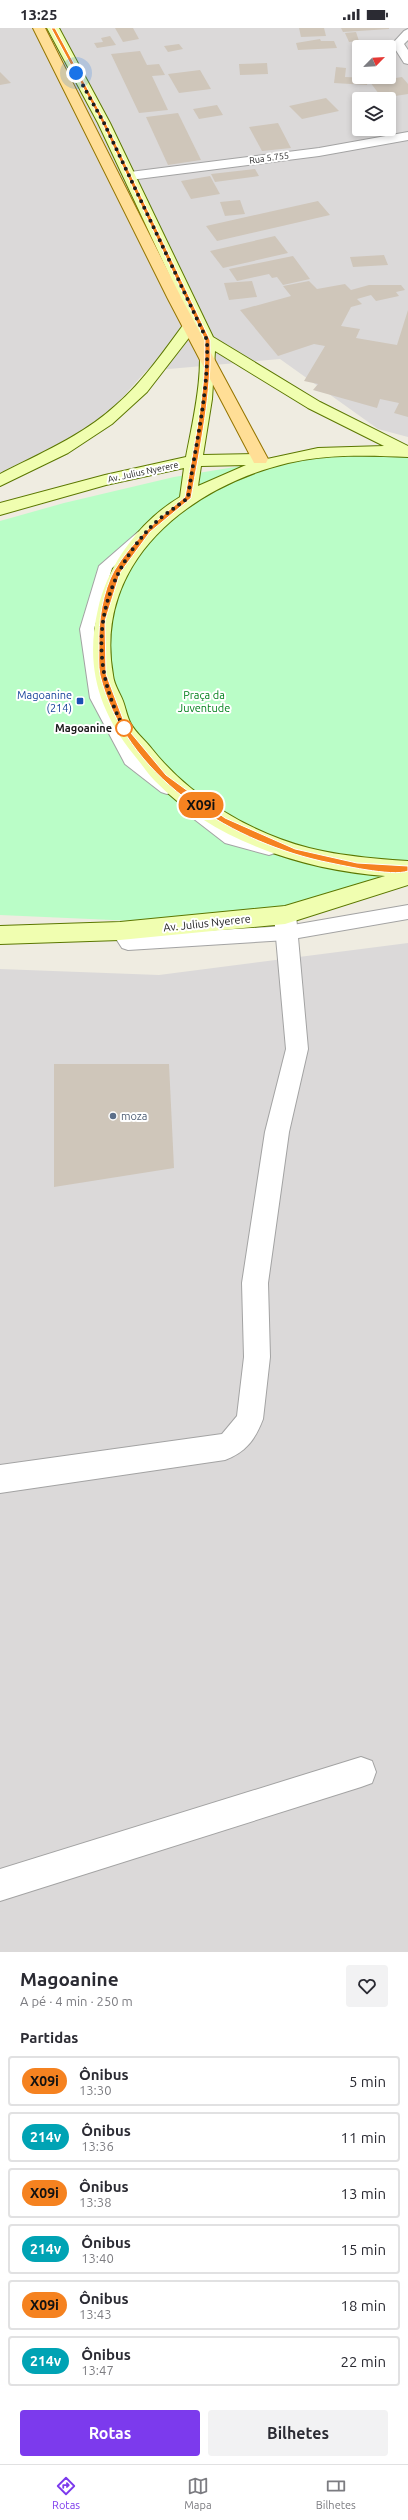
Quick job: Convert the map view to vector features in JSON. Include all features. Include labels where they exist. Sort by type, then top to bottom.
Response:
[{"type":"main road","points":[[39,28],[175,299],[260,459]]},
{"type":"main road","points":[[53,28],[130,176],[207,340],[208,361],[202,420],[193,461],[188,498]]},
{"type":"main road","points":[[0,481],[80,439],[120,410],[145,385],[196,318]]},
{"type":"main road","points":[[207,340],[314,405],[408,452]]},
{"type":"main road","points":[[408,452],[369,450],[335,452],[289,458],[252,468],[219,481],[188,498],[148,530],[117,573],[101,621],[103,674],[124,728],[164,777],[222,820],[294,852],[357,866],[408,869]]},
{"type":"main road","name":"Av. Julius Nyerere","points":[[0,509],[105,480],[193,461],[289,458]]},
{"type":"main road","name":"Av. Julius Nyerere","points":[[0,935],[286,924],[408,876]]},
{"type":"street","points":[[408,34],[398,44],[408,60]]},
{"type":"street","name":"Rua 5.755","points":[[130,176],[405,140]]},
{"type":"street","points":[[0,1479],[225,1447],[234,1442],[243,1432],[250,1419],[257,1356],[255,1283],[277,1132],[297,1048],[286,924]]},
{"type":"street","points":[[0,1885],[361,1772]]},
{"type":"lane","points":[[286,924],[408,912]]},
{"type":"shaded area","points":[[0,28],[408,28],[408,437],[378,429],[280,359],[146,371],[81,444],[0,480]]},
{"type":"shaded area","points":[[408,943],[408,1952],[0,1952],[0,969],[159,975]]},
{"type":"green space","name":"Praça da Juventude","points":[[408,453],[408,882],[202,924],[0,915],[0,521],[64,503],[174,477],[289,458]]},
{"type":"building","points":[[115,28],[133,28],[139,39],[123,42]]},
{"type":"building","points":[[299,28],[324,28],[326,36],[301,37]]},
{"type":"building","points":[[341,28],[389,28],[389,29],[343,32]]},
{"type":"building","points":[[356,32],[359,40],[352,40],[352,42],[349,42],[345,33]]},
{"type":"building","points":[[110,36],[116,45],[97,48],[94,43],[103,42],[101,38]]},
{"type":"building","points":[[320,39],[321,41],[334,41],[337,48],[298,50],[296,43]]},
{"type":"building","points":[[179,44],[183,49],[168,52],[164,46]]},
{"type":"building","points":[[140,51],[147,65],[159,64],[165,75],[152,76],[168,110],[139,113],[111,54]]},
{"type":"building","points":[[267,63],[268,74],[240,75],[239,64]]},
{"type":"building","points":[[336,67],[346,68],[345,77],[352,77],[352,84],[367,84],[367,85],[334,83]]},
{"type":"building","points":[[200,70],[211,89],[179,93],[168,74]]},
{"type":"building","points":[[0,72],[11,83],[0,85]]},
{"type":"building","points":[[402,77],[408,84],[408,94],[396,96],[396,92],[378,92],[372,84],[396,84],[396,78]]},
{"type":"building","points":[[326,98],[339,111],[302,119],[289,106]]},
{"type":"building","points":[[217,105],[223,115],[199,119],[193,109]]},
{"type":"building","points":[[178,113],[201,160],[168,165],[146,117]]},
{"type":"building","points":[[278,123],[291,148],[262,151],[249,127]]},
{"type":"building","points":[[255,169],[259,176],[215,182],[211,174]]},
{"type":"building","points":[[210,176],[220,194],[191,199],[181,181]]},
{"type":"building","points":[[240,200],[245,214],[225,216],[220,202]]},
{"type":"building","points":[[318,201],[330,215],[217,241],[206,226]]},
{"type":"building","points":[[275,236],[288,253],[223,268],[210,251]]},
{"type":"building","points":[[384,255],[388,265],[353,267],[350,257]]},
{"type":"building","points":[[293,256],[310,279],[283,285],[277,277],[272,278],[269,274],[237,281],[229,269]]},
{"type":"building","points":[[252,281],[257,297],[229,300],[224,283]]},
{"type":"building","points":[[309,281],[317,289],[345,284],[351,290],[369,285],[401,285],[405,290],[396,292],[399,296],[376,301],[371,295],[357,299],[362,304],[351,307],[341,326],[360,329],[356,338],[397,345],[408,310],[408,417],[394,413],[399,403],[380,399],[377,408],[313,390],[318,384],[304,381],[325,346],[314,344],[278,356],[240,310],[291,296],[283,286]]},
{"type":"building","name":"moza","points":[[54,1064],[169,1064],[174,1168],[54,1187]]},
{"type":"bus line","name":"X09i","points":[[53,28],[69,61],[104,123],[207,340],[208,361],[202,420],[197,438],[188,498],[148,530],[117,573],[101,621],[103,674],[124,728],[164,777],[222,820],[294,852],[357,866],[408,869]]},
{"type":"place","name":"Magoanine (214)","points":[[80,701]]},
{"type":"place","name":"Magoanine","points":[[124,728]]},
{"type":"place","name":"moza","points":[[113,1116]]},
{"type":"route","points":[[76,73],[104,123],[207,340],[208,361],[202,420],[197,438],[188,498],[148,530],[117,573],[101,621],[103,674],[124,728]]}]
